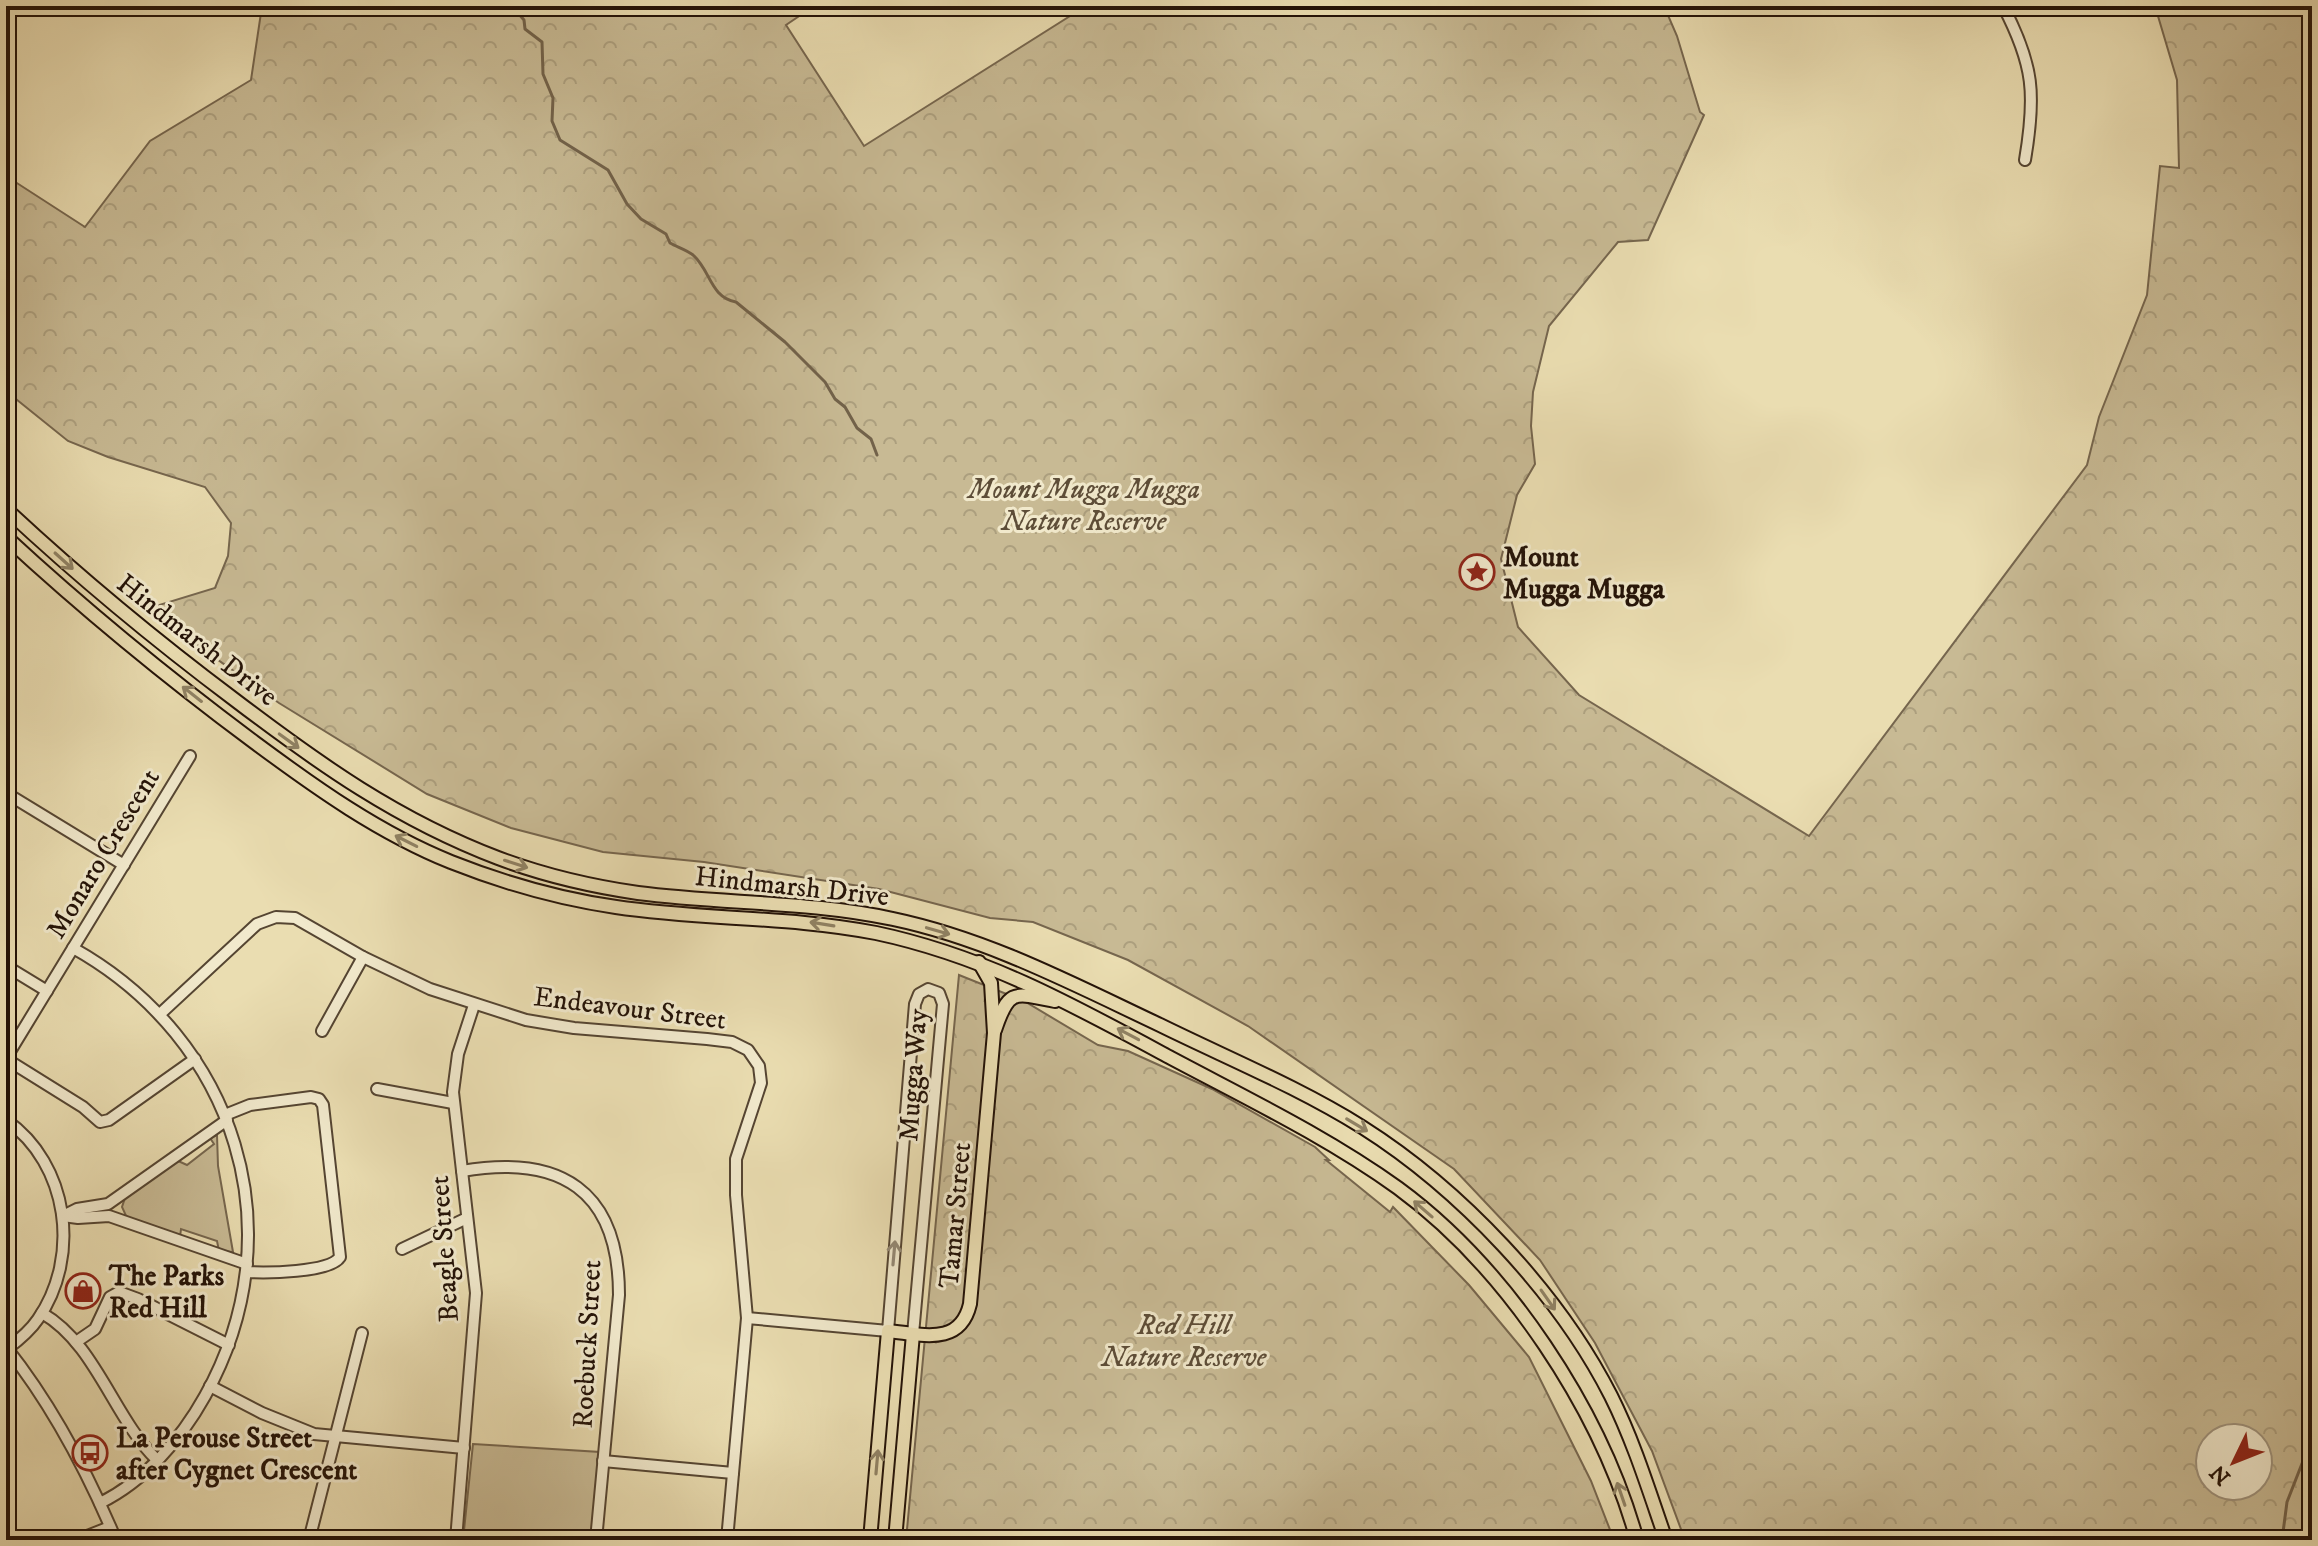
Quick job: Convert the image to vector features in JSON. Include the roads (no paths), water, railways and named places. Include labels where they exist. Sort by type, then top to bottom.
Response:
[{"type":"main road","name":"Hindmarsh Drive","points":[[6,509],[153,637],[273,729],[370,797],[445,836],[504,860],[583,883],[639,893],[854,912],[894,919],[967,939],[1055,975],[1290,1087],[1363,1128],[1454,1198],[1541,1289],[1608,1391],[1634,1446],[1666,1540]]},
{"type":"main road","name":"Hindmarsh Drive","points":[[6,537],[132,647],[264,749],[345,806],[437,856],[518,885],[588,902],[641,910],[834,926],[915,943],[979,962],[1072,1005],[1334,1145],[1401,1190],[1442,1225],[1520,1311],[1554,1359],[1605,1448],[1637,1540]]},
{"type":"main road","name":"Tamar Street","points":[[888,1331],[937,1336],[960,1326],[968,1312],[994,1033],[991,983],[979,962]]},
{"type":"main road","name":"Tamar Street","points":[[994,1033],[1003,1006],[1012,997],[1026,995],[1072,1005]]},
{"type":"main road","name":"Mugga Way","points":[[870,1540],[888,1331]]},
{"type":"main road","name":"Mugga Way","points":[[895,1540],[913,1334]]},
{"type":"street","points":[[2003,6],[2026,55],[2032,83],[2025,160]]},
{"type":"street","name":"Monaro Crescent","points":[[6,1059],[190,756]]},
{"type":"street","points":[[6,793],[124,865]]},
{"type":"street","name":"Endeavour Street","points":[[160,1014],[257,924],[272,918],[295,918],[363,957],[430,989],[474,1005],[526,1020],[574,1028],[732,1042],[748,1050],[755,1058],[761,1083],[736,1159],[735,1180],[747,1318],[727,1540]]},
{"type":"street","points":[[73,948],[110,971],[160,1014],[195,1059],[212,1086],[226,1118],[245,1191],[246,1268],[238,1315],[229,1345],[210,1386],[183,1430],[157,1460],[124,1490],[100,1503]]},
{"type":"street","points":[[322,1031],[363,957]]},
{"type":"street","points":[[6,966],[47,991]]},
{"type":"street","name":"Mugga Way","points":[[888,1331],[915,1004],[919,994],[928,989],[939,993],[943,1004],[913,1334]]},
{"type":"street","name":"Beagle Street","points":[[456,1540],[476,1293],[453,1103],[455,1065],[474,1005]]},
{"type":"street","points":[[6,1059],[104,1122],[195,1059]]},
{"type":"street","points":[[377,1089],[453,1103]]},
{"type":"street","points":[[311,1097],[319,1099],[323,1105],[340,1257],[333,1265],[269,1273],[246,1268],[109,1216],[63,1216],[77,1209],[108,1204],[226,1118],[250,1105],[311,1097]]},
{"type":"street","points":[[6,1120],[42,1158],[55,1184],[63,1216],[62,1262],[55,1284],[42,1313],[28,1331],[7,1348],[71,1443],[116,1540]]},
{"type":"street","name":"Roebuck Street","points":[[462,1171],[503,1166],[545,1171],[585,1194],[604,1218],[618,1256],[619,1295],[596,1540]]},
{"type":"street","points":[[402,1249],[467,1218]]},
{"type":"street","points":[[76,1342],[95,1329],[110,1297],[119,1292],[229,1345]]},
{"type":"street","points":[[42,1313],[66,1329],[139,1441],[157,1460]]},
{"type":"street","name":"Tamar Street","points":[[747,1318],[888,1331]]},
{"type":"street","points":[[309,1540],[362,1333]]},
{"type":"street","points":[[210,1386],[288,1425],[314,1434],[464,1448]]},
{"type":"street","points":[[603,1461],[733,1473]]},
{"type":"street","points":[[77,1540],[110,1527]]},
{"type":"waterway","points":[[512,6],[524,20],[525,29],[542,42],[543,74],[553,98],[552,121],[560,140],[608,170],[627,204],[641,219],[666,234],[670,243],[693,255],[721,295],[736,302],[785,342],[825,382],[857,428],[871,439],[877,455]]},
{"type":"waterway","points":[[2282,1540],[2287,1502],[2312,1438]]},
{"type":"place","name":"Mount Mugga Mugga","points":[[1477,572]]},
{"type":"place","name":"The Parks Red Hill","points":[[83,1291]]},
{"type":"place","name":"La Perouse Street after Cygnet Crescent","points":[[90,1453]]},
{"type":"park label","name":"Mount Mugga Mugga Nature Reserve","points":[[1084,504]]},
{"type":"park label","name":"Red Hill Nature Reserve","points":[[1184,1340]]}]
